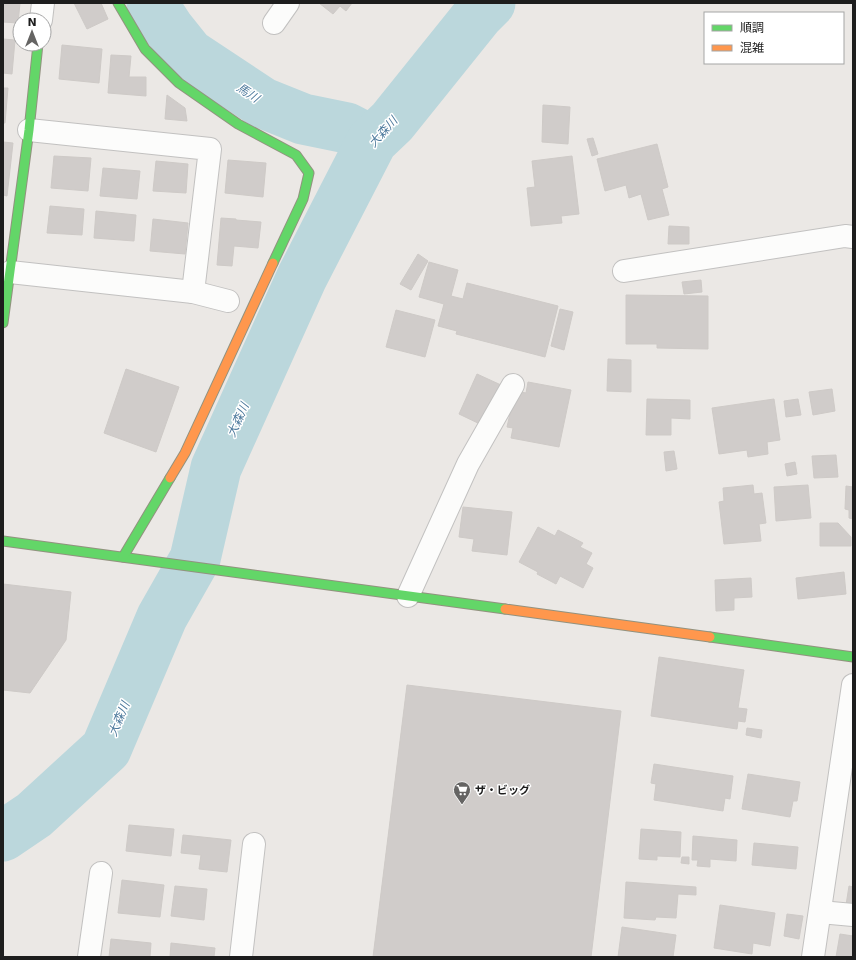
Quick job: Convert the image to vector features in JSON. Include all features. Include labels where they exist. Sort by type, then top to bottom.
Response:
[{"type":"street","points":[[118,3],[145,49],[179,83],[238,124],[296,155],[309,173],[303,199],[185,453],[123,557]]},
{"type":"street","points":[[274,23],[288,3]]},
{"type":"street","points":[[3,322],[10,272],[8,237],[29,130],[37,52]]},
{"type":"street","points":[[29,130],[210,149],[193,292]]},
{"type":"street","points":[[624,271],[845,236],[853,237]]},
{"type":"street","points":[[10,272],[193,292],[228,301]]},
{"type":"street","points":[[408,596],[468,464],[513,385]]},
{"type":"street","points":[[3,542],[123,557],[853,658]]},
{"type":"street","points":[[813,957],[853,685]]},
{"type":"street","points":[[241,957],[254,844]]},
{"type":"street","points":[[89,957],[101,873]]},
{"type":"street","points":[[820,912],[853,915]]},
{"type":"building","points":[[3,3],[20,3],[19,12],[12,12],[12,23],[3,22]]},
{"type":"building","points":[[74,3],[101,3],[108,19],[87,29]]},
{"type":"building","points":[[319,3],[352,3],[346,11],[340,6],[333,14]]},
{"type":"building","points":[[3,39],[12,40],[12,52],[14,52],[12,74],[3,73]]},
{"type":"building","points":[[62,45],[102,49],[99,83],[59,79]]},
{"type":"building","points":[[111,55],[131,56],[129,77],[146,77],[146,96],[108,93]]},
{"type":"building","points":[[3,88],[8,88],[5,123],[3,123]]},
{"type":"building","points":[[167,95],[185,108],[187,121],[165,119]]},
{"type":"building","points":[[543,105],[570,107],[568,144],[542,142]]},
{"type":"building","points":[[593,138],[598,154],[592,156],[587,139]]},
{"type":"building","points":[[3,142],[13,143],[7,196],[3,195]]},
{"type":"building","points":[[657,144],[668,187],[662,189],[669,215],[648,220],[641,194],[629,198],[626,185],[605,191],[597,159]]},
{"type":"building","points":[[54,156],[91,158],[88,191],[51,188]]},
{"type":"building","points":[[572,156],[579,214],[561,216],[562,223],[531,226],[527,188],[535,187],[532,161]]},
{"type":"building","points":[[228,160],[266,163],[263,197],[225,193]]},
{"type":"building","points":[[156,161],[188,164],[186,193],[153,191]]},
{"type":"building","points":[[103,168],[140,171],[137,199],[100,196]]},
{"type":"building","points":[[50,206],[84,209],[82,235],[47,233]]},
{"type":"building","points":[[96,211],[136,215],[134,241],[94,238]]},
{"type":"building","points":[[221,218],[261,222],[258,248],[234,246],[232,266],[217,265]]},
{"type":"building","points":[[153,219],[188,223],[185,254],[150,251]]},
{"type":"building","points":[[669,226],[689,227],[689,244],[668,244]]},
{"type":"building","points":[[418,254],[428,261],[411,290],[400,284]]},
{"type":"building","points":[[429,262],[458,270],[451,296],[463,299],[467,283],[558,306],[545,357],[456,334],[457,331],[438,326],[444,304],[419,297]]},
{"type":"building","points":[[701,280],[702,292],[684,294],[682,282]]},
{"type":"building","points":[[626,295],[708,296],[708,349],[657,348],[657,344],[626,344]]},
{"type":"building","points":[[560,309],[573,312],[564,350],[551,346]]},
{"type":"building","points":[[396,310],[435,320],[425,357],[386,347]]},
{"type":"building","points":[[608,359],[631,360],[631,392],[607,391]]},
{"type":"building","points":[[126,369],[179,387],[156,452],[104,433]]},
{"type":"building","points":[[477,374],[501,385],[482,425],[459,414]]},
{"type":"building","points":[[528,382],[571,390],[559,447],[511,438],[513,428],[507,427],[515,391],[526,393]]},
{"type":"building","points":[[832,389],[835,411],[813,415],[809,392]]},
{"type":"building","points":[[647,399],[690,400],[690,419],[671,418],[671,435],[646,435]]},
{"type":"building","points":[[774,399],[780,440],[767,442],[768,454],[748,457],[747,450],[719,454],[712,408]]},
{"type":"building","points":[[798,399],[801,415],[786,417],[784,401]]},
{"type":"building","points":[[674,451],[677,469],[666,471],[664,452]]},
{"type":"building","points":[[836,455],[838,477],[814,478],[812,456]]},
{"type":"building","points":[[795,462],[797,474],[787,476],[785,464]]},
{"type":"building","points":[[753,485],[754,494],[762,493],[766,523],[759,524],[761,541],[724,544],[719,502],[724,501],[723,488]]},
{"type":"building","points":[[808,485],[811,518],[776,521],[774,487]]},
{"type":"building","points":[[846,486],[853,487],[853,519],[849,518],[849,510],[845,509]]},
{"type":"building","points":[[463,507],[512,512],[507,555],[472,551],[474,539],[459,537]]},
{"type":"building","points":[[820,523],[838,523],[851,537],[851,546],[820,546]]},
{"type":"building","points":[[538,527],[555,536],[558,530],[583,543],[580,547],[592,553],[586,564],[593,568],[583,588],[560,576],[556,584],[519,562]]},
{"type":"building","points":[[844,572],[846,594],[798,599],[796,578]]},
{"type":"building","points":[[751,578],[752,597],[734,598],[734,610],[716,611],[715,580]]},
{"type":"building","points":[[3,584],[71,592],[66,640],[30,693],[3,690]]},
{"type":"building","points":[[659,657],[744,670],[738,708],[747,709],[745,722],[738,721],[737,729],[651,716]]},
{"type":"building","points":[[407,685],[621,711],[591,957],[373,957]]},
{"type":"building","points":[[747,728],[762,730],[761,738],[746,735]]},
{"type":"building","points":[[654,764],[733,776],[730,799],[725,798],[723,811],[654,800],[656,784],[651,783]]},
{"type":"building","points":[[748,774],[800,782],[797,801],[793,801],[790,817],[742,809]]},
{"type":"building","points":[[129,825],[174,829],[171,856],[126,851]]},
{"type":"building","points":[[641,829],[681,832],[680,857],[657,856],[657,860],[639,859]]},
{"type":"building","points":[[183,835],[231,840],[227,872],[199,869],[201,855],[181,853]]},
{"type":"building","points":[[693,836],[737,840],[736,861],[710,859],[710,867],[697,866],[698,860],[692,860]]},
{"type":"building","points":[[754,843],[798,847],[796,869],[752,865]]},
{"type":"building","points":[[682,857],[689,857],[689,864],[681,863]]},
{"type":"building","points":[[122,880],[164,885],[160,917],[118,913]]},
{"type":"building","points":[[626,882],[696,887],[696,895],[678,894],[676,918],[656,917],[655,920],[624,918]]},
{"type":"building","points":[[175,886],[207,889],[204,920],[171,916]]},
{"type":"building","points":[[849,886],[853,887],[853,906],[846,905]]},
{"type":"building","points":[[720,905],[775,913],[770,946],[753,943],[752,954],[714,948]]},
{"type":"building","points":[[787,914],[803,916],[799,939],[784,936]]},
{"type":"building","points":[[622,927],[676,935],[673,957],[618,957]]},
{"type":"building","points":[[840,934],[853,936],[853,957],[836,957]]},
{"type":"building","points":[[111,939],[151,943],[150,957],[109,957]]},
{"type":"building","points":[[171,943],[215,948],[214,957],[170,957]]},
{"type":"waterway","name":"馬川","points":[[152,3],[169,29],[189,54],[263,103],[303,119],[347,128],[372,141]]},
{"type":"waterway","name":"大森川","points":[[3,836],[34,815],[106,749],[162,617],[195,559],[216,468],[302,277],[372,141],[392,122],[478,15],[490,3]]},
{"type":"traffic: fast","points":[[118,3],[145,49],[179,83],[238,124],[296,155],[309,173],[303,199],[273,263]]},
{"type":"traffic: fast","points":[[3,323],[29,130],[37,52]]},
{"type":"traffic: fast","points":[[123,557],[170,478]]},
{"type":"traffic: fast","points":[[3,541],[505,609]]},
{"type":"traffic: fast","points":[[710,637],[853,657]]},
{"type":"traffic: slow","points":[[170,478],[185,453],[273,263]]},
{"type":"traffic: slow","points":[[505,609],[710,637]]},
{"type":"place","name":"ザ・ビッグ","points":[[462,805]]}]
